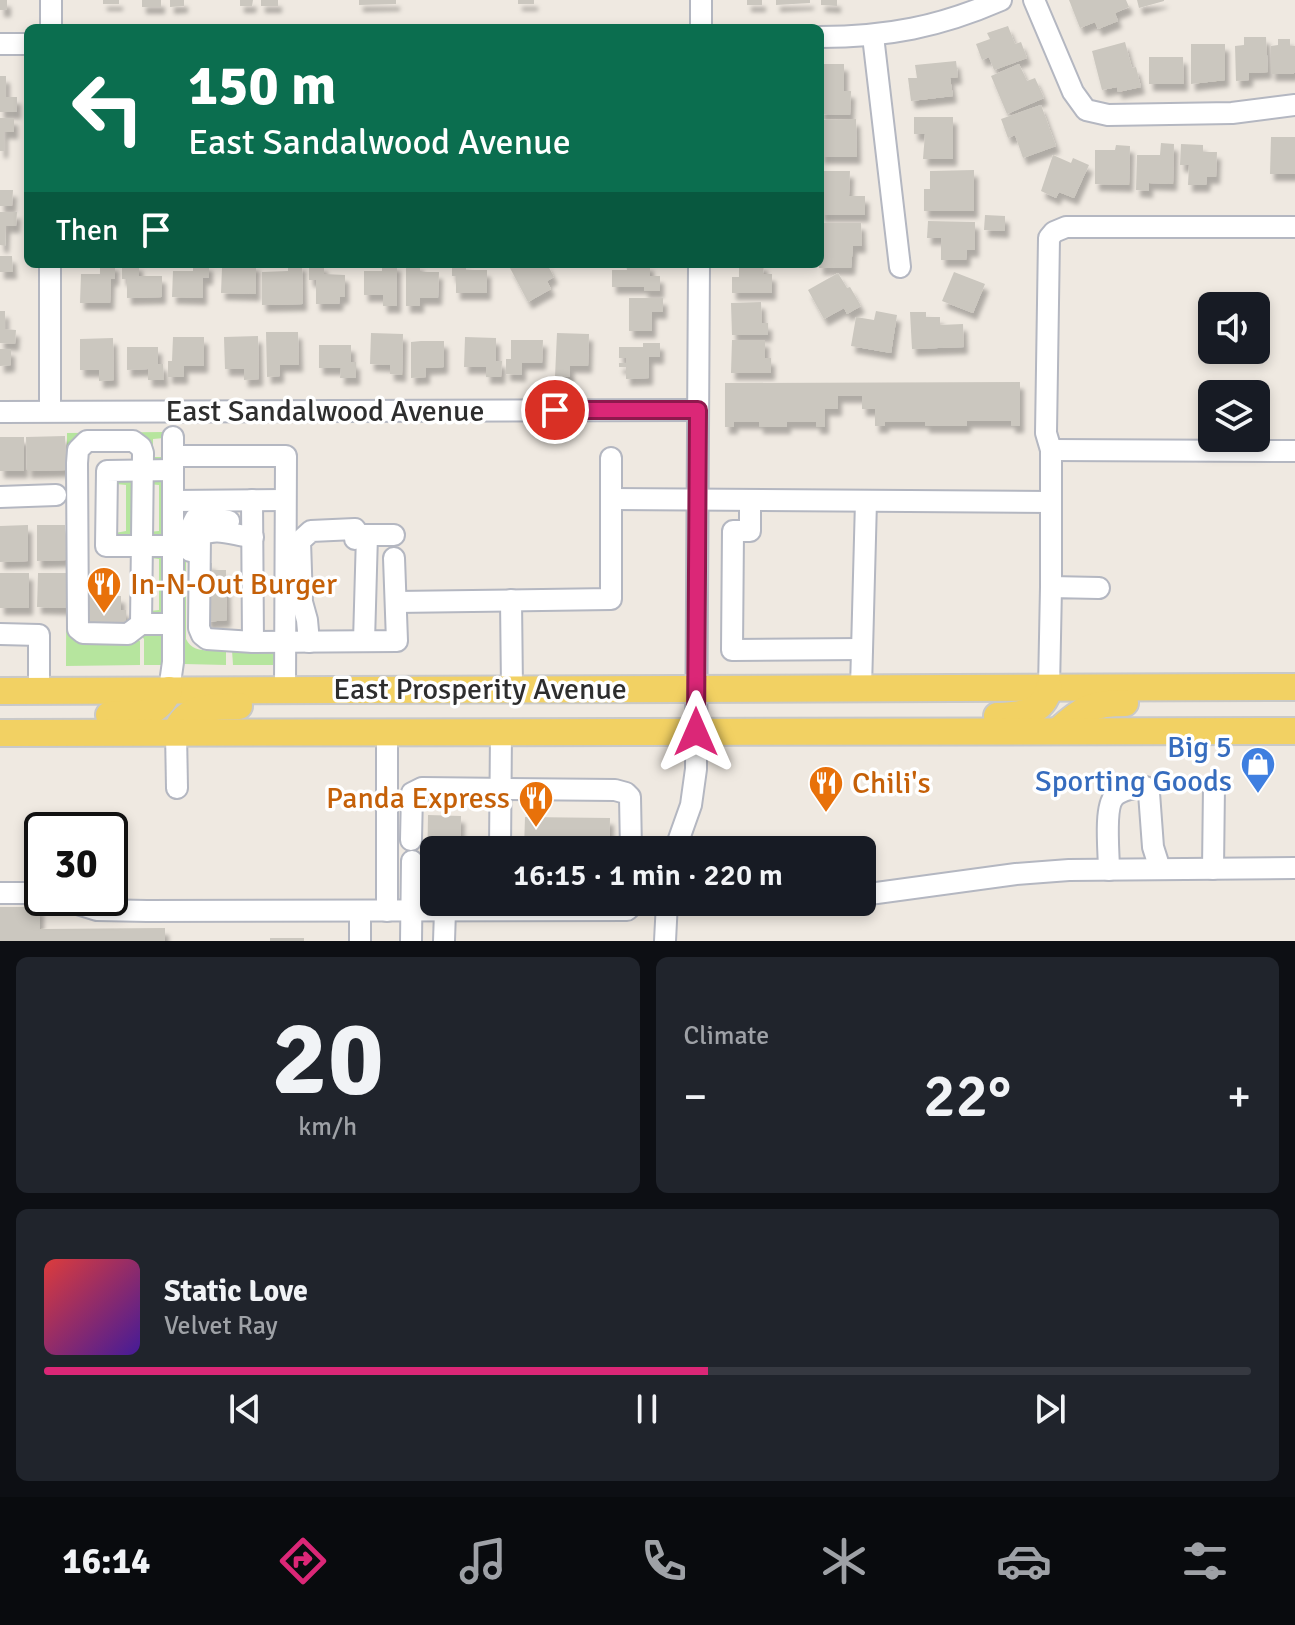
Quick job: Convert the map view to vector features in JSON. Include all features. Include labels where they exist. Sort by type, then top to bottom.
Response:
[{"type":"main road","name":"East Prosperity Avenue","points":[[0,691],[1295,687]]},
{"type":"main road","points":[[856,730],[878,720],[899,716],[1022,715],[1041,706],[1049,688]]},
{"type":"main road","points":[[176,732],[180,720],[197,709],[272,706],[296,689]]},
{"type":"main road","points":[[33,732],[59,719],[147,713],[164,702],[169,690]]},
{"type":"main road","points":[[1059,730],[1080,711],[1101,703],[1284,701],[1295,694]]},
{"type":"main road","name":"East Prosperity Avenue","points":[[0,733],[1295,731]]},
{"type":"street","points":[[51,0],[51,24]]},
{"type":"street","points":[[701,0],[701,24]]},
{"type":"street","points":[[824,37],[908,32],[941,24],[1001,0]]},
{"type":"street","points":[[1034,0],[1073,92],[1086,110],[1108,115],[1232,113],[1295,105]]},
{"type":"street","points":[[873,36],[900,267]]},
{"type":"street","points":[[0,44],[24,44]]},
{"type":"street","points":[[1049,688],[1051,450],[1046,433],[1047,246],[1054,232],[1066,227],[1295,227]]},
{"type":"street","points":[[50,268],[50,411]]},
{"type":"street","points":[[679,836],[695,786],[699,268]]},
{"type":"street","name":"East Sandalwood Avenue","points":[[0,412],[698,410]]},
{"type":"street","points":[[141,624],[143,453],[133,441],[92,440],[78,450],[76,625],[83,633],[128,634],[141,624],[173,624]]},
{"type":"street","points":[[1051,450],[1295,451]]},
{"type":"street","points":[[169,690],[173,662],[173,454]]},
{"type":"street","points":[[173,546],[106,546],[107,471],[142,470],[173,454],[286,456],[285,642],[296,689]]},
{"type":"street","points":[[396,602],[611,599],[611,458]]},
{"type":"street","points":[[0,497],[56,495]]},
{"type":"street","points":[[611,499],[1051,502]]},
{"type":"street","points":[[252,500],[253,642]]},
{"type":"street","points":[[173,501],[285,500]]},
{"type":"street","points":[[750,501],[750,531],[733,531],[732,650],[862,649]]},
{"type":"street","points":[[861,688],[866,501]]},
{"type":"street","points":[[252,531],[234,536],[215,530],[200,536],[199,628],[207,639],[253,642],[397,641],[394,558]]},
{"type":"street","points":[[309,642],[302,602],[300,541],[305,535],[312,540],[394,535]]},
{"type":"street","points":[[363,535],[364,641]]},
{"type":"street","points":[[1051,587],[1099,588]]},
{"type":"street","points":[[511,600],[512,689]]},
{"type":"street","points":[[0,634],[39,635],[39,691]]},
{"type":"street","points":[[387,731],[387,911]]},
{"type":"street","points":[[176,732],[177,788]]},
{"type":"street","points":[[500,836],[501,732]]},
{"type":"street","points":[[1213,869],[1214,786]]},
{"type":"street","points":[[1109,870],[1109,808],[1112,799],[1118,793],[1139,787],[1145,787],[1149,793],[1153,847],[1160,869]]},
{"type":"street","points":[[411,941],[412,793],[422,788],[615,790],[630,797],[631,836]]},
{"type":"street","points":[[876,893],[1016,874],[1295,868]]},
{"type":"street","points":[[0,893],[24,893]]},
{"type":"street","points":[[128,910],[420,911]]},
{"type":"street","points":[[360,911],[360,941]]},
{"type":"street","points":[[444,941],[445,916]]},
{"type":"street","points":[[665,916],[665,941]]},
{"type":"green space","points":[[164,432],[164,438],[153,439],[153,457],[164,457],[162,461],[152,460],[148,454],[78,437],[70,629],[135,637],[140,641],[140,665],[66,666],[67,433]]},
{"type":"green space","points":[[117,479],[133,484],[133,531],[129,536],[115,533],[126,531],[126,485],[116,484]]},
{"type":"green space","points":[[161,479],[164,534],[152,536],[147,532],[159,531],[159,485],[148,484],[150,480]]},
{"type":"green space","points":[[199,509],[186,523],[186,639],[198,649],[226,650],[226,665],[184,664],[182,660],[184,514]]},
{"type":"green space","points":[[149,556],[163,557],[164,609],[159,614],[151,614],[150,611],[159,610],[159,559]]},
{"type":"green space","points":[[145,631],[162,633],[161,665],[144,665],[144,639],[141,635]]},
{"type":"green space","points":[[232,650],[272,650],[275,652],[273,665],[233,665]]},
{"type":"building","points":[[0,0],[7,0],[7,10],[0,10]]},
{"type":"building","points":[[103,0],[119,0],[119,4],[103,4]]},
{"type":"building","points":[[142,0],[161,0],[161,7],[142,7]]},
{"type":"building","points":[[170,0],[184,0],[184,6],[170,7]]},
{"type":"building","points":[[240,0],[253,0],[252,6],[240,6]]},
{"type":"building","points":[[261,0],[278,0],[278,6],[261,6]]},
{"type":"building","points":[[359,0],[396,0],[396,4],[359,5]]},
{"type":"building","points":[[518,0],[534,0],[534,4],[518,4]]},
{"type":"building","points":[[747,0],[762,0],[762,5],[747,5]]},
{"type":"building","points":[[776,0],[810,0],[810,3],[776,5]]},
{"type":"building","points":[[821,0],[837,0],[837,6],[821,5]]},
{"type":"building","points":[[1069,0],[1126,0],[1129,7],[1115,13],[1118,21],[1098,29],[1095,22],[1080,28]]},
{"type":"building","points":[[1137,0],[1164,0],[1164,1],[1139,8]]},
{"type":"building","points":[[1008,26],[1015,44],[1021,42],[1027,58],[994,70],[989,57],[982,60],[976,44],[990,39],[987,33]]},
{"type":"building","points":[[1244,37],[1266,37],[1268,72],[1249,73],[1249,80],[1236,81],[1235,46],[1244,45]]},
{"type":"building","points":[[1278,39],[1290,39],[1290,46],[1295,46],[1293,74],[1271,74],[1271,46],[1278,45]]},
{"type":"building","points":[[1125,42],[1141,87],[1118,92],[1117,87],[1102,90],[1092,51]]},
{"type":"building","points":[[1191,44],[1225,44],[1225,80],[1191,84]]},
{"type":"building","points":[[1149,57],[1183,57],[1184,84],[1149,84]]},
{"type":"building","points":[[956,61],[958,77],[950,78],[953,96],[911,101],[908,78],[917,78],[915,65]]},
{"type":"building","points":[[824,64],[844,64],[844,91],[851,91],[850,115],[824,114]]},
{"type":"building","points":[[1019,64],[1027,81],[1035,78],[1044,98],[1007,114],[991,76]]},
{"type":"building","points":[[0,76],[6,76],[6,97],[17,97],[17,112],[0,112]]},
{"type":"building","points":[[1041,105],[1056,146],[1023,158],[1015,135],[1008,138],[1001,119]]},
{"type":"building","points":[[914,117],[953,117],[953,159],[923,159],[925,134],[914,134]]},
{"type":"building","points":[[0,118],[14,118],[14,132],[4,132],[4,151],[0,151]]},
{"type":"building","points":[[856,119],[857,157],[824,157],[824,120]]},
{"type":"building","points":[[1271,137],[1295,137],[1295,174],[1270,174]]},
{"type":"building","points":[[1161,143],[1174,144],[1173,184],[1149,183],[1149,191],[1136,190],[1137,155],[1160,155]]},
{"type":"building","points":[[1181,144],[1203,145],[1203,152],[1217,152],[1216,177],[1207,177],[1206,185],[1188,185],[1189,165],[1180,165]]},
{"type":"building","points":[[1116,145],[1130,146],[1129,185],[1095,184],[1095,150],[1115,150]]},
{"type":"building","points":[[1053,155],[1071,163],[1073,158],[1089,165],[1074,198],[1059,192],[1056,198],[1041,191]]},
{"type":"building","points":[[974,170],[974,211],[924,211],[924,189],[930,189],[930,171]]},
{"type":"building","points":[[824,171],[850,171],[849,196],[865,196],[865,215],[824,215]]},
{"type":"building","points":[[0,190],[13,190],[12,206],[0,206]]},
{"type":"building","points":[[0,212],[17,212],[16,226],[6,226],[5,246],[0,245]]},
{"type":"building","points":[[985,215],[1005,216],[1005,231],[984,230]]},
{"type":"building","points":[[928,221],[975,222],[975,250],[967,250],[966,260],[941,260],[941,238],[927,238]]},
{"type":"building","points":[[824,223],[861,223],[862,246],[853,246],[851,268],[824,268]]},
{"type":"building","points":[[0,256],[12,256],[13,272],[0,272]]},
{"type":"building","points":[[100,268],[115,268],[115,279],[111,279],[110,303],[80,303],[81,274],[100,274]]},
{"type":"building","points":[[122,268],[139,268],[139,276],[162,276],[162,297],[127,298],[127,279],[122,279]]},
{"type":"building","points":[[193,268],[209,268],[209,278],[203,278],[203,298],[172,297],[173,271],[193,271]]},
{"type":"building","points":[[222,268],[256,268],[256,294],[221,293]]},
{"type":"building","points":[[288,268],[302,268],[303,304],[262,305],[262,272],[288,271]]},
{"type":"building","points":[[309,268],[324,268],[324,274],[345,275],[345,297],[340,297],[339,304],[316,304],[316,280],[309,280]]},
{"type":"building","points":[[382,268],[397,268],[397,306],[383,306],[383,295],[364,295],[364,271],[382,271]]},
{"type":"building","points":[[406,268],[439,272],[438,298],[420,298],[420,306],[406,306]]},
{"type":"building","points":[[452,268],[487,270],[487,293],[456,293],[456,276],[452,276]]},
{"type":"building","points":[[510,268],[549,268],[554,277],[547,281],[551,289],[528,302]]},
{"type":"building","points":[[650,268],[650,276],[660,276],[660,291],[644,291],[644,287],[612,287],[612,270]]},
{"type":"building","points":[[739,268],[764,268],[763,274],[772,274],[772,293],[732,293],[732,277],[739,277]]},
{"type":"building","points":[[954,272],[985,284],[973,313],[942,301]]},
{"type":"building","points":[[838,273],[861,306],[847,314],[844,308],[824,319],[808,290]]},
{"type":"building","points":[[629,298],[663,298],[663,312],[652,312],[652,331],[629,331]]},
{"type":"building","points":[[761,302],[762,323],[768,323],[768,335],[732,335],[731,303]]},
{"type":"building","points":[[0,311],[5,311],[5,329],[16,330],[15,344],[0,343]]},
{"type":"building","points":[[876,311],[897,315],[891,353],[851,346],[856,317],[874,320]]},
{"type":"building","points":[[910,312],[926,312],[926,317],[940,317],[940,325],[963,324],[964,347],[912,349]]},
{"type":"building","points":[[266,332],[298,332],[299,365],[280,365],[280,376],[267,377]]},
{"type":"building","points":[[371,333],[403,334],[402,375],[390,374],[390,365],[370,364]]},
{"type":"building","points":[[557,333],[589,334],[588,366],[570,366],[570,377],[555,377]]},
{"type":"building","points":[[258,336],[259,379],[244,380],[244,369],[225,369],[224,337]]},
{"type":"building","points":[[173,337],[204,337],[204,366],[184,366],[184,377],[168,377]]},
{"type":"building","points":[[465,337],[496,338],[496,361],[502,361],[501,377],[486,377],[486,367],[464,367]]},
{"type":"building","points":[[113,338],[114,380],[99,381],[99,370],[80,370],[80,339]]},
{"type":"building","points":[[511,340],[543,340],[542,363],[522,363],[522,375],[506,374],[506,359],[511,359]]},
{"type":"building","points":[[732,340],[765,340],[765,358],[771,358],[771,373],[731,373]]},
{"type":"building","points":[[444,341],[444,367],[426,368],[426,377],[411,378],[411,342]]},
{"type":"building","points":[[643,343],[660,343],[660,357],[649,357],[649,378],[626,379],[626,367],[619,367],[619,363],[626,363],[626,358],[619,358],[619,347],[643,347]]},
{"type":"building","points":[[319,345],[351,345],[351,362],[356,362],[356,378],[340,378],[341,368],[319,368]]},
{"type":"building","points":[[127,347],[158,347],[158,364],[163,364],[164,380],[148,380],[148,369],[127,370]]},
{"type":"building","points":[[0,349],[11,349],[11,365],[0,366]]},
{"type":"building","points":[[1020,382],[1020,426],[1011,426],[1011,421],[967,421],[967,426],[885,422],[885,426],[875,426],[875,409],[862,409],[862,396],[838,396],[838,409],[825,409],[825,427],[816,427],[816,422],[787,422],[787,427],[759,427],[759,422],[734,422],[734,427],[725,427],[725,383]]},
{"type":"building","points":[[65,436],[66,470],[27,471],[26,437]]},
{"type":"building","points":[[0,437],[24,437],[24,471],[0,471]]},
{"type":"building","points":[[28,525],[28,561],[0,562],[0,526]]},
{"type":"building","points":[[37,525],[65,525],[66,560],[37,561]]},
{"type":"building","points":[[205,563],[212,563],[212,570],[226,570],[227,620],[206,622]]},
{"type":"building","points":[[0,573],[29,573],[29,608],[0,608]]},
{"type":"building","points":[[38,573],[67,573],[67,608],[37,607]]},
{"type":"building","points":[[90,573],[112,573],[112,586],[90,586]]},
{"type":"building","name":"In-N-Out Burger","points":[[83,595],[121,596],[121,610],[126,610],[126,622],[122,622],[122,629],[82,628]]},
{"type":"building","points":[[428,815],[461,816],[460,836],[428,836]]},
{"type":"building","points":[[525,817],[610,818],[609,836],[524,836]]},
{"type":"building","points":[[0,907],[24,907],[24,916],[40,916],[40,929],[165,928],[165,941],[0,941]]},
{"type":"building","points":[[270,938],[304,938],[304,941],[270,941]]},
{"type":"place","name":"In-N-Out Burger","points":[[104,615]]},
{"type":"place","name":"Big 5 Sporting Goods","points":[[1258,795]]},
{"type":"place","name":"Chili's","points":[[826,814]]},
{"type":"place","name":"Panda Express","points":[[536,829]]},
{"type":"route","points":[[555,410],[698,410],[696,732]]}]
